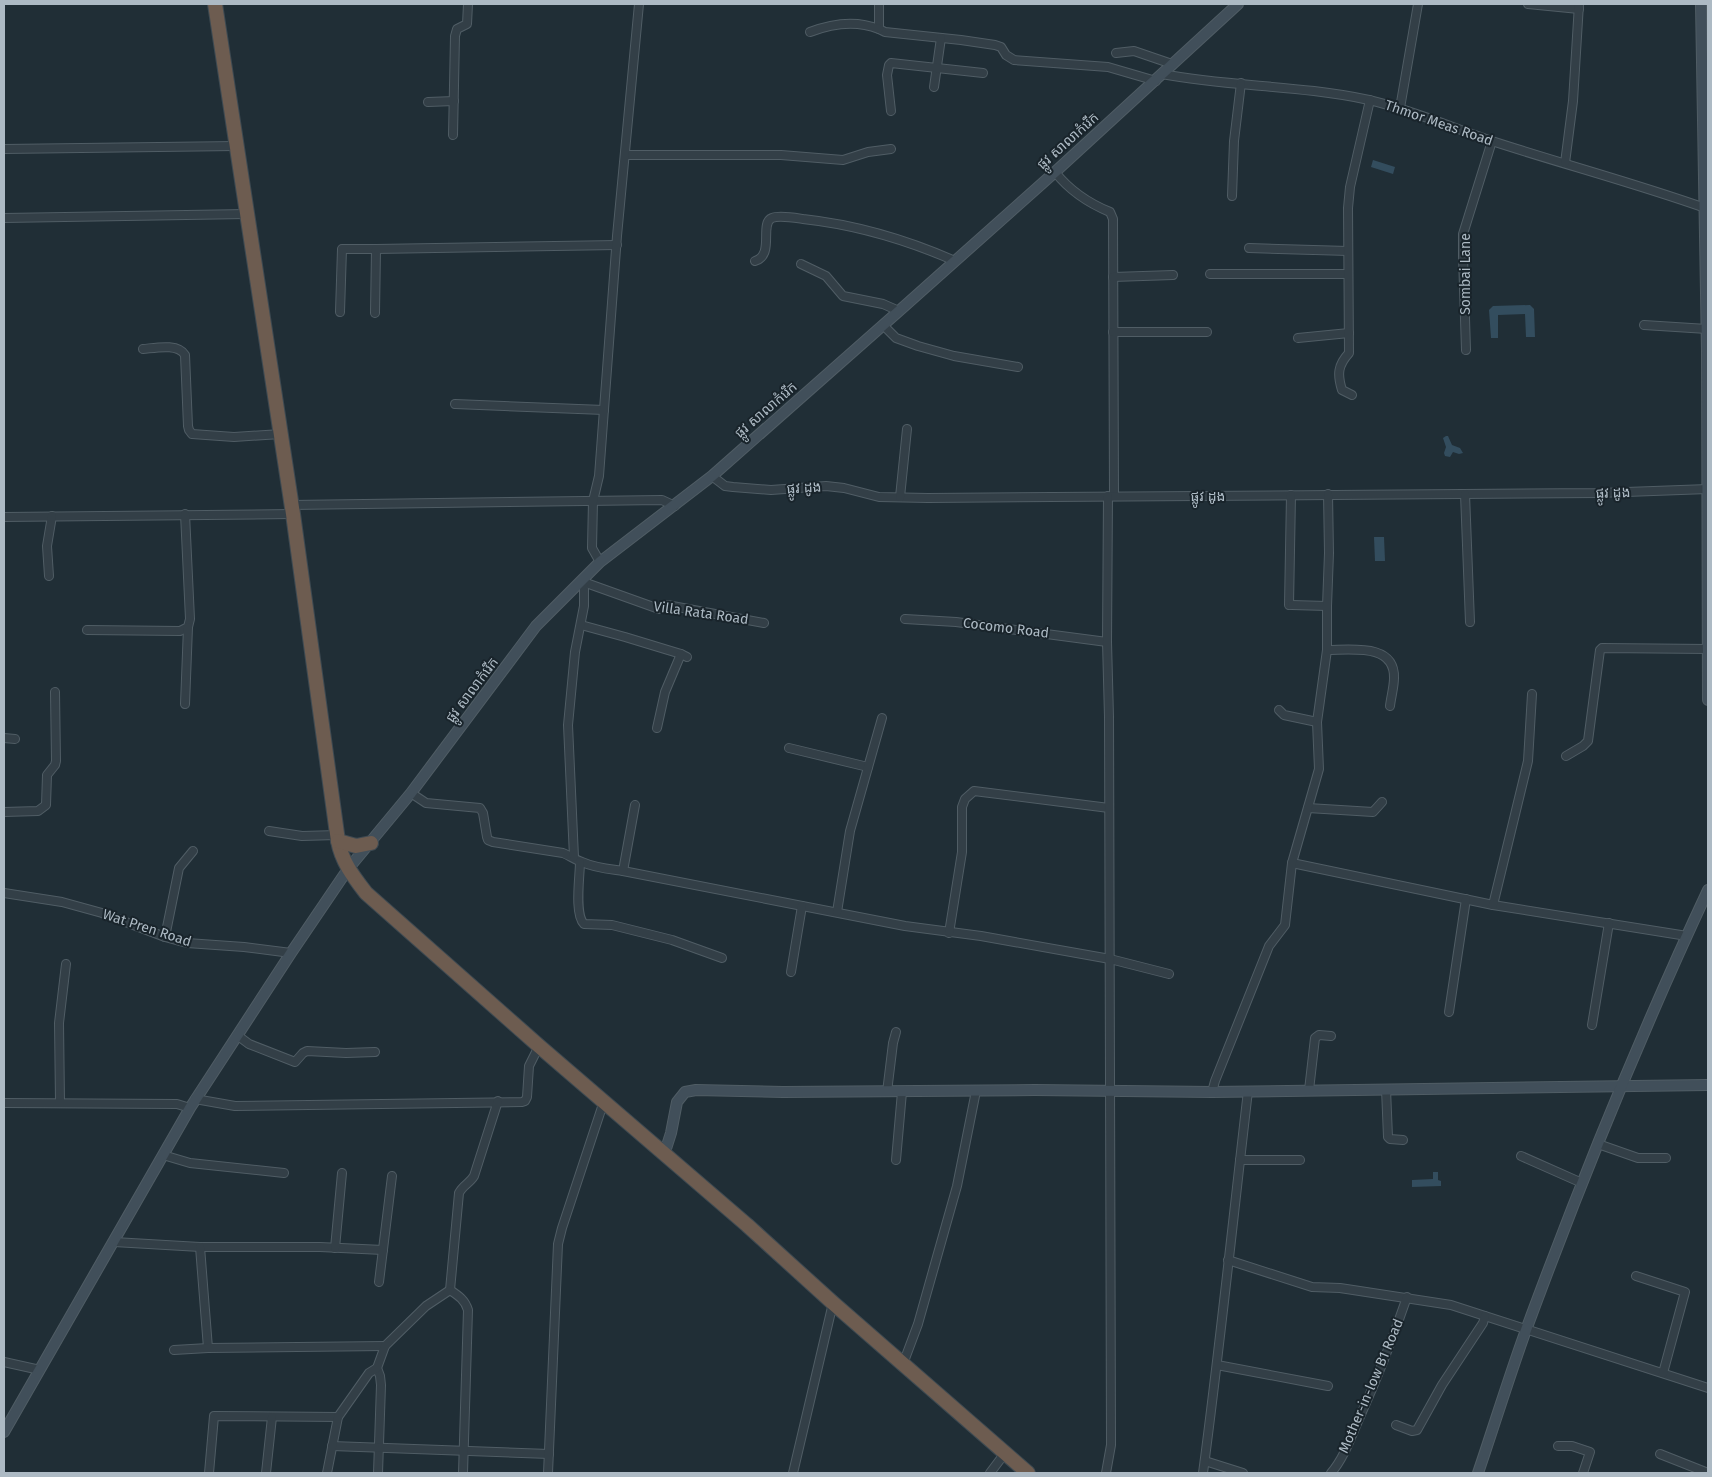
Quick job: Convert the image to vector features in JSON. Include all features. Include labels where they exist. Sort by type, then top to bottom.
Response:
[{"type":"highway","points":[[214,4],[281,434],[337,838],[340,851],[348,869],[366,893],[1028,1473]]},
{"type":"highway","points":[[337,838],[356,846],[370,843]]},
{"type":"street","points":[[453,135],[455,36],[457,29],[467,24],[468,4]]},
{"type":"street","points":[[600,562],[592,548],[593,501],[599,476],[617,245],[639,4]]},
{"type":"street","points":[[879,4],[879,29]]},
{"type":"street","name":"ផ្លូវ សាលាកំរើក","points":[[4,1432],[7,1421],[40,1370],[114,1242],[170,1157],[192,1104],[291,953],[348,869],[411,793],[536,626],[600,562],[714,478],[1055,172],[1238,4]]},
{"type":"street","points":[[1400,108],[1418,4]]},
{"type":"street","points":[[1528,4],[1579,6],[1573,101],[1565,163]]},
{"type":"street","points":[[1702,4],[1706,208],[1708,700]]},
{"type":"street","name":"Thmor Meas Road","points":[[810,32],[836,24],[861,24],[885,32],[995,45],[1001,47],[1006,55],[1014,60],[1108,67],[1159,77],[1320,91],[1370,100],[1400,108],[1490,147],[1565,163],[1706,208]]},
{"type":"street","points":[[934,87],[941,38]]},
{"type":"street","points":[[1116,53],[1134,51],[1172,64]]},
{"type":"street","points":[[891,111],[887,74],[889,65],[896,63],[983,73]]},
{"type":"street","points":[[1232,196],[1234,141],[1241,83]]},
{"type":"street","points":[[1352,395],[1342,390],[1339,379],[1341,364],[1349,353],[1348,250],[1350,193],[1370,100]]},
{"type":"street","points":[[428,102],[454,101]]},
{"type":"street","points":[[4,149],[236,146]]},
{"type":"street","name":"Sombai Lane","points":[[1466,350],[1462,256],[1464,234],[1490,147]]},
{"type":"street","points":[[625,155],[781,155],[842,160],[868,152],[891,149]]},
{"type":"street","points":[[1055,172],[1070,189],[1085,200],[1111,213],[1113,230],[1111,496],[1107,642],[1111,1091],[1111,1445],[1106,1473]]},
{"type":"street","points":[[4,218],[247,214]]},
{"type":"street","points":[[755,261],[761,259],[764,254],[767,227],[770,220],[772,218],[787,217],[877,232],[955,261]]},
{"type":"street","points":[[340,312],[342,249],[617,245]]},
{"type":"street","points":[[1249,248],[1348,250]]},
{"type":"street","points":[[375,313],[376,249]]},
{"type":"street","points":[[801,264],[826,276],[843,296],[883,304],[900,311]]},
{"type":"street","points":[[1210,274],[1348,274]]},
{"type":"street","points":[[1113,277],[1173,275]]},
{"type":"street","points":[[883,325],[896,338],[918,346],[954,356],[1018,367]]},
{"type":"street","points":[[1644,325],[1707,329]]},
{"type":"street","points":[[1113,332],[1206,332]]},
{"type":"street","points":[[1298,338],[1349,333]]},
{"type":"street","points":[[143,349],[176,348],[183,351],[185,355],[188,426],[192,434],[234,437],[281,434]]},
{"type":"street","points":[[455,404],[604,410]]},
{"type":"street","points":[[900,497],[908,429]]},
{"type":"street","name":"ផ្លូវ ដូង","points":[[714,478],[725,486],[771,490],[826,486],[844,488],[879,497],[1599,493],[1708,490]]},
{"type":"street","points":[[1212,1092],[1269,946],[1284,925],[1292,863],[1319,769],[1317,722],[1327,650],[1328,494]]},
{"type":"street","points":[[1465,494],[1470,622]]},
{"type":"street","points":[[1291,495],[1290,605],[1327,606]]},
{"type":"street","points":[[4,517],[185,514],[593,501],[662,500],[675,506]]},
{"type":"street","points":[[185,514],[190,619],[188,627],[185,704]]},
{"type":"street","points":[[49,576],[47,546],[52,516]]},
{"type":"street","points":[[582,580],[584,606],[574,652],[568,724],[580,919],[584,924],[612,925],[672,940],[722,958]]},
{"type":"street","name":"Villa Rata Road","points":[[582,580],[659,609],[667,605],[764,622]]},
{"type":"street","name":"Cocomo Road","points":[[905,620],[956,622],[1107,642]]},
{"type":"street","points":[[581,626],[625,636],[684,655],[665,692],[657,728]]},
{"type":"street","points":[[87,630],[180,631],[188,627]]},
{"type":"street","points":[[1566,756],[1588,741],[1600,650],[1602,648],[1708,649]]},
{"type":"street","points":[[1327,650],[1363,650],[1380,653],[1387,658],[1393,666],[1394,678],[1390,706]]},
{"type":"street","points":[[4,812],[38,811],[46,805],[47,775],[56,761],[55,692]]},
{"type":"street","points":[[1493,905],[1528,761],[1532,694]]},
{"type":"street","points":[[1280,710],[1284,715],[1317,722]]},
{"type":"street","points":[[837,912],[850,831],[882,718]]},
{"type":"street","points":[[4,738],[15,739]]},
{"type":"street","points":[[789,748],[868,767]]},
{"type":"street","points":[[949,932],[962,852],[962,807],[964,799],[969,794],[974,791],[1109,808]]},
{"type":"street","points":[[411,793],[426,803],[480,808],[483,813],[488,840],[493,842],[563,853],[599,868],[623,871],[905,926],[981,936],[1110,959],[1169,974]]},
{"type":"street","points":[[1308,808],[1373,812],[1382,802]]},
{"type":"street","points":[[623,871],[635,805]]},
{"type":"street","points":[[269,831],[302,836],[337,838]]},
{"type":"street","points":[[165,937],[179,868],[194,851]]},
{"type":"street","points":[[1292,863],[1493,905],[1687,936]]},
{"type":"street","points":[[1478,1473],[1526,1330],[1582,1183],[1621,1085],[1708,890]]},
{"type":"street","name":"Wat Pren Road","points":[[4,893],[62,902],[102,913],[165,937],[192,944],[244,946],[291,953]]},
{"type":"street","points":[[1449,1012],[1466,899]]},
{"type":"street","points":[[791,972],[802,906]]},
{"type":"street","points":[[1592,1025],[1609,923]]},
{"type":"street","points":[[60,1102],[59,1014],[66,964]]},
{"type":"street","points":[[887,1092],[896,1032]]},
{"type":"street","points":[[237,1035],[249,1044],[295,1062],[306,1051],[375,1052]]},
{"type":"street","points":[[1309,1090],[1316,1038],[1319,1035],[1332,1036]]},
{"type":"street","points":[[4,1103],[60,1102],[235,1106],[525,1101],[527,1097],[529,1066],[539,1046]]},
{"type":"street","points":[[664,1155],[671,1133],[677,1102],[685,1092],[696,1090],[783,1092],[1212,1092],[1708,1084]]},
{"type":"street","points":[[1386,1089],[1388,1137],[1390,1139],[1403,1140]]},
{"type":"street","points":[[903,1364],[918,1324],[957,1186],[976,1091]]},
{"type":"street","points":[[1203,1473],[1248,1091]]},
{"type":"street","points":[[896,1160],[902,1092]]},
{"type":"street","points":[[450,1290],[459,1193],[464,1185],[472,1180],[474,1176],[498,1101]]},
{"type":"street","points":[[548,1473],[558,1244],[604,1101]]},
{"type":"street","points":[[1598,1144],[1638,1158],[1666,1158]]},
{"type":"street","points":[[1521,1156],[1582,1183]]},
{"type":"street","points":[[170,1157],[190,1163],[284,1174]]},
{"type":"street","points":[[1240,1160],[1300,1160]]},
{"type":"street","points":[[335,1248],[342,1173]]},
{"type":"street","points":[[379,1282],[392,1176]]},
{"type":"street","points":[[114,1242],[200,1247],[383,1250]]},
{"type":"street","points":[[200,1247],[208,1348]]},
{"type":"street","points":[[1228,1260],[1312,1287],[1340,1288],[1440,1302],[1708,1388]]},
{"type":"street","points":[[1636,1276],[1685,1292],[1662,1373]]},
{"type":"street","points":[[327,1473],[338,1417],[369,1373],[377,1368],[385,1346],[426,1306],[450,1290]]},
{"type":"street","points":[[450,1290],[461,1297],[468,1310],[463,1473]]},
{"type":"street","name":"Mother-in-low B1 Road","points":[[1331,1473],[1346,1449],[1379,1374],[1407,1297]]},
{"type":"street","points":[[793,1473],[833,1303]]},
{"type":"street","points":[[1396,1424],[1412,1431],[1417,1430],[1442,1385],[1484,1323],[1485,1316]]},
{"type":"street","points":[[174,1350],[385,1346]]},
{"type":"street","points":[[4,1362],[40,1370]]},
{"type":"street","points":[[1217,1366],[1328,1386]]},
{"type":"street","points":[[377,1368],[381,1385],[378,1473]]},
{"type":"street","points":[[209,1473],[214,1416],[338,1417]]},
{"type":"street","points":[[266,1473],[272,1417]]},
{"type":"street","points":[[332,1446],[549,1454]]},
{"type":"street","points":[[1558,1446],[1572,1446],[1590,1452],[1583,1473]]},
{"type":"street","points":[[990,1473],[1005,1453]]},
{"type":"street","points":[[1660,1454],[1708,1473]]},
{"type":"street","points":[[1205,1461],[1243,1473]]},
{"type":"water","points":[[1373,160],[1395,167],[1393,174],[1371,167]]},
{"type":"water","points":[[1530,305],[1534,309],[1535,337],[1526,337],[1525,314],[1498,315],[1498,338],[1491,338],[1489,310],[1493,306]]},
{"type":"water","points":[[1448,436],[1452,445],[1460,448],[1463,453],[1453,452],[1450,457],[1445,456],[1446,447],[1443,438]]},
{"type":"water","points":[[1374,537],[1384,537],[1385,561],[1375,561]]},
{"type":"water","points":[[1433,1172],[1438,1172],[1438,1180],[1441,1181],[1441,1186],[1412,1187],[1412,1180],[1433,1179]]}]
